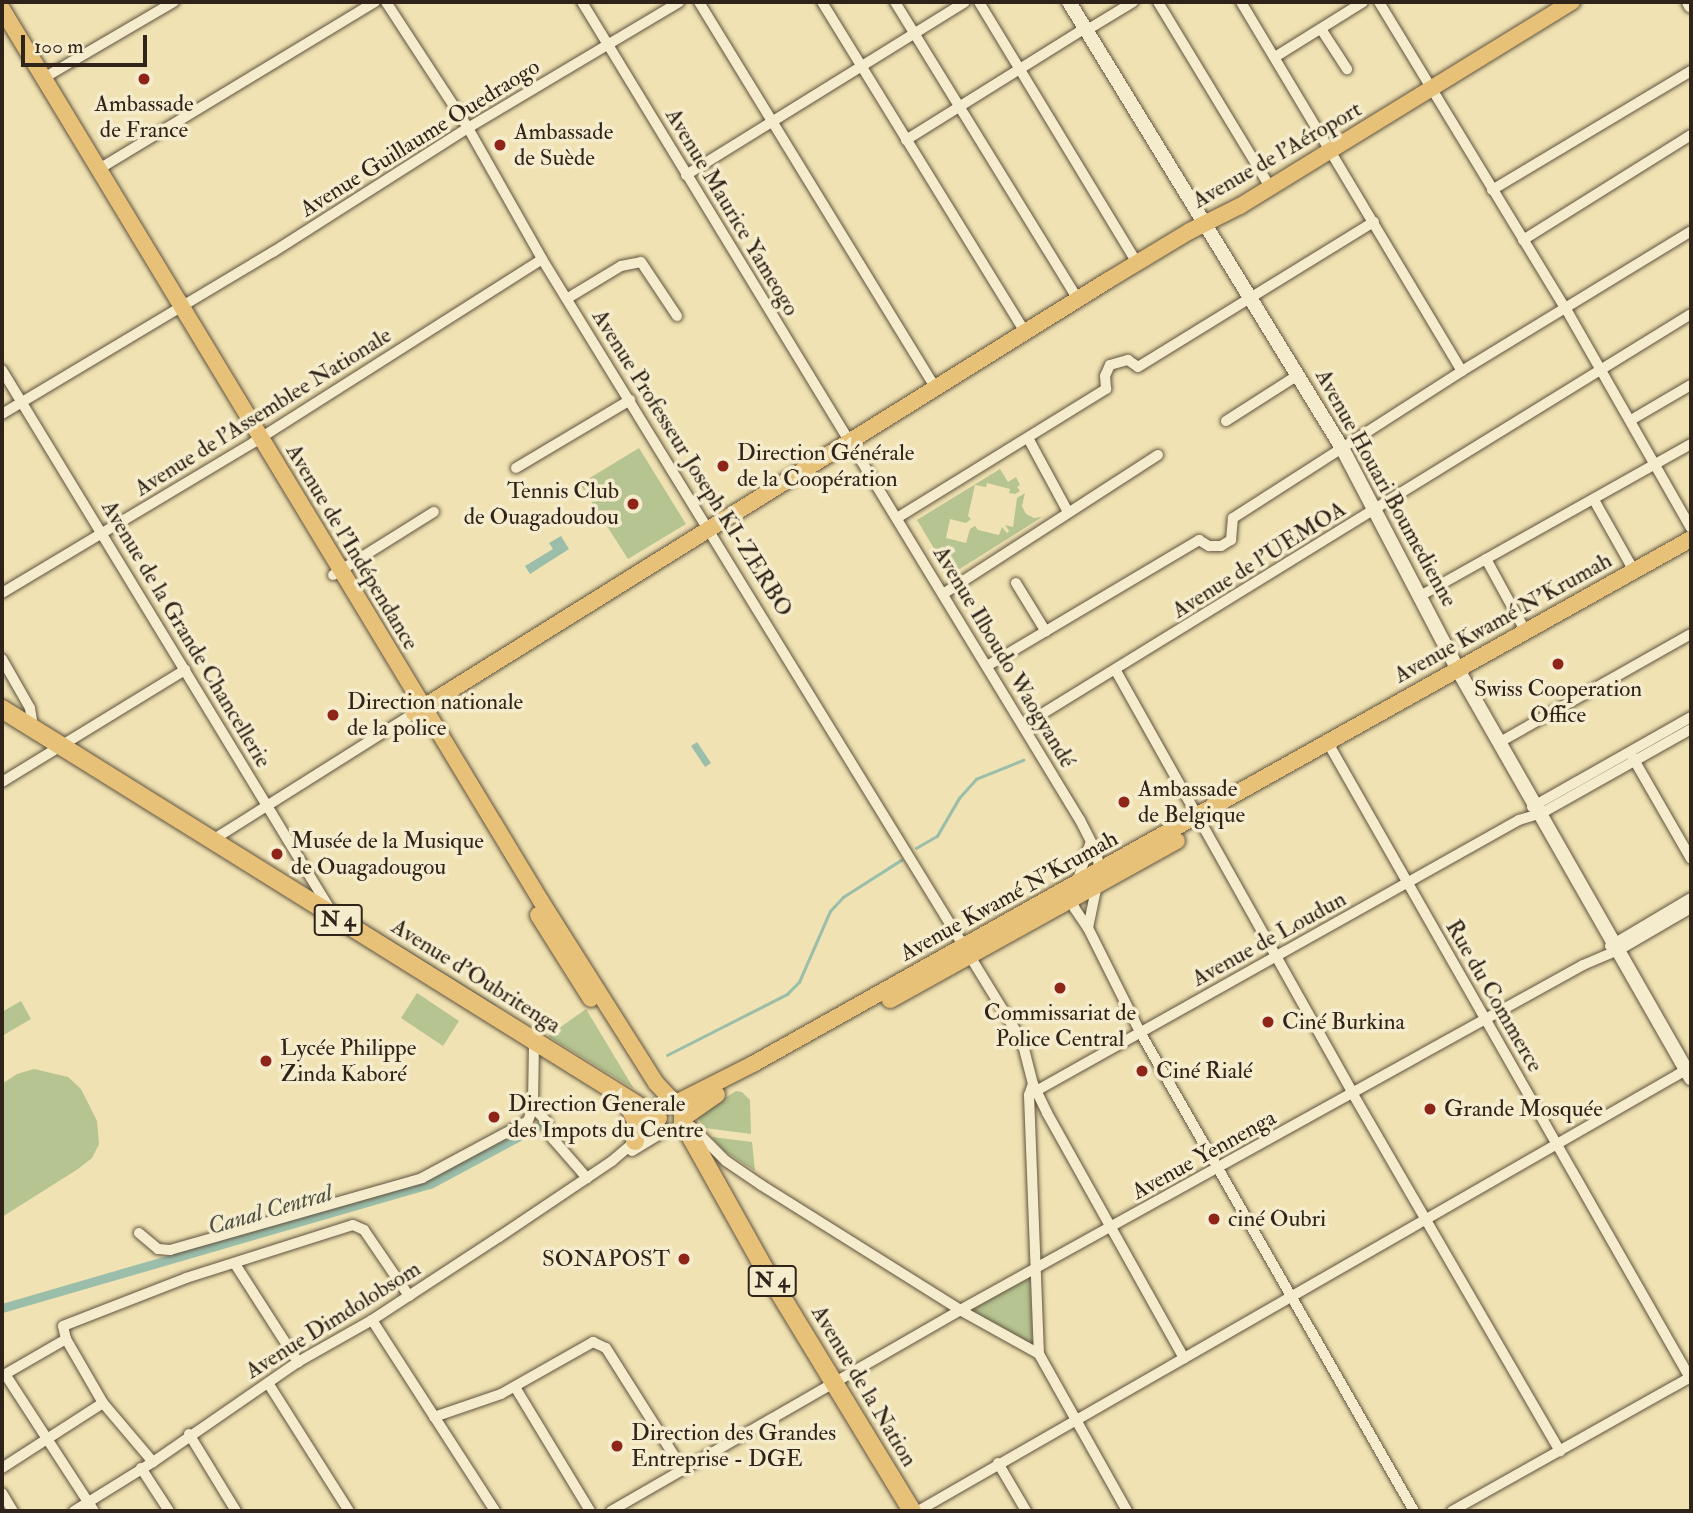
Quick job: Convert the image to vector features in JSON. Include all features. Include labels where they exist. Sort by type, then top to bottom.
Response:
[{"type":"highway","name":"N 4","points":[[2,709],[61,745]]},
{"type":"highway","name":"Avenue d'Oubritenga","points":[[61,745],[210,841],[621,1095],[671,1116]]},
{"type":"highway","points":[[621,1095],[636,1121],[635,1141]]},
{"type":"highway","name":"Avenue de la Nation","points":[[671,1116],[715,1176],[760,1261],[912,1511]]},
{"type":"main road","name":"Avenue Houari Boumedienne","points":[[1069,2],[1342,448],[1461,674],[1690,1072]]},
{"type":"main road","name":"Avenue de l'Aéroport","points":[[1430,85],[1553,2]]},
{"type":"main road","name":"Avenue de l'Aéroport","points":[[419,710],[1205,221],[1572,2]]},
{"type":"main road","points":[[1689,2],[1691,6]]},
{"type":"main road","name":"Avenue de l'Indépendance","points":[[2,9],[99,169],[215,372],[419,710],[537,903],[656,1083],[671,1116]]},
{"type":"main road","name":"Avenue de l'Indépendance","points":[[2,30],[177,307]]},
{"type":"main road","name":"Avenue Kwamé N'Krumah","points":[[671,1116],[705,1102],[968,951],[1072,900],[1098,878],[1461,674],[1691,538]]},
{"type":"main road","name":"Avenue Kwamé N'Krumah","points":[[1521,638],[1691,550]]},
{"type":"main road","name":"Avenue Kwamé N'Krumah","points":[[968,951],[1076,884],[1098,878]]},
{"type":"street","points":[[42,79],[174,2]]},
{"type":"street","points":[[99,169],[375,2]]},
{"type":"street","name":"Avenue Professeur Joseph KI-ZERBO","points":[[386,2],[468,128],[542,259],[1022,1041],[1034,1087]]},
{"type":"street","name":"Avenue Maurice Yameogo","points":[[582,2],[849,441]]},
{"type":"street","name":"Avenue Guillaume Ouedraogo","points":[[2,414],[177,307],[274,252],[468,128],[679,2]]},
{"type":"street","points":[[699,2],[936,388]]},
{"type":"street","points":[[822,2],[1026,333]]},
{"type":"street","points":[[895,2],[1079,300]]},
{"type":"street","points":[[686,174],[965,2]]},
{"type":"street","points":[[979,2],[1138,263]]},
{"type":"street","points":[[905,140],[1133,2]]},
{"type":"street","points":[[1158,2],[1268,183]]},
{"type":"street","points":[[1241,2],[1462,371]]},
{"type":"street","points":[[1275,57],[1363,2]]},
{"type":"street","points":[[1379,2],[1566,309],[1691,528]]},
{"type":"street","points":[[1321,29],[1347,69]]},
{"type":"street","points":[[1493,190],[1691,71]]},
{"type":"street","points":[[1523,240],[1691,135]]},
{"type":"street","points":[[897,519],[1106,389],[1105,376],[1111,365],[1128,360],[1138,367],[1374,222]]},
{"type":"street","points":[[987,666],[1199,540],[1209,546],[1221,546],[1231,540],[1233,518],[1462,371],[1691,231]]},
{"type":"street","name":"Avenue de l'Assemblee Nationale","points":[[2,593],[256,440],[542,259]]},
{"type":"street","points":[[568,298],[621,266],[641,262],[677,316]]},
{"type":"street","name":"Avenue de l'UEMOA","points":[[1024,725],[1376,511],[1691,314]]},
{"type":"street","name":"Avenue de la Grande Chancellerie","points":[[2,370],[335,918]]},
{"type":"street","points":[[1226,421],[1298,375]]},
{"type":"street","points":[[1631,420],[1691,384]]},
{"type":"street","points":[[516,468],[630,400]]},
{"type":"street","points":[[1028,438],[1068,512]]},
{"type":"street","name":"Avenue Ilboudo Waogyandé","points":[[849,441],[1080,820],[1096,852],[1098,878]]},
{"type":"street","points":[[1420,596],[1691,444]]},
{"type":"street","points":[[943,594],[1158,455]]},
{"type":"street","points":[[1594,500],[1634,571]]},
{"type":"street","points":[[337,574],[434,512]]},
{"type":"street","points":[[1486,559],[1521,638]]},
{"type":"street","points":[[1016,583],[1046,632]]},
{"type":"street","points":[[1500,742],[1691,634]]},
{"type":"street","points":[[2,659],[30,708],[33,728]]},
{"type":"street","points":[[2,782],[185,670]]},
{"type":"street","points":[[1116,671],[1424,1219],[1560,1451]]},
{"type":"street","points":[[210,841],[419,710]]},
{"type":"street","name":"Avenue de Loudun","points":[[1034,1087],[1140,1032],[1408,884],[1539,808],[1629,751],[1691,717]]},
{"type":"street","name":"Avenue de Loudun","points":[[1539,808],[1635,761],[1691,729]]},
{"type":"street","name":"Rue du Commerce","points":[[1330,747],[1690,1378]]},
{"type":"street","points":[[1629,751],[1691,859]]},
{"type":"street","points":[[1090,844],[1072,900],[1140,1032],[1293,1295],[1414,1511]]},
{"type":"street","points":[[1088,928],[1098,878]]},
{"type":"street","name":"Avenue Yennenga","points":[[611,1511],[961,1310],[1593,960],[1691,898]]},
{"type":"street","name":"Avenue Yennenga","points":[[1617,946],[1691,908]]},
{"type":"street","points":[[139,1233],[158,1249],[170,1250],[422,1178],[528,1121],[533,1107],[534,1042]]},
{"type":"street","points":[[918,1511],[1424,1219],[1690,1072]]},
{"type":"street","points":[[1127,1511],[1039,1354],[1038,1268],[1029,1095],[1034,1087],[1184,1357]]},
{"type":"street","points":[[533,1107],[546,1121],[554,1139],[587,1178]]},
{"type":"street","points":[[671,1116],[726,1161],[961,1310],[1039,1354]]},
{"type":"street","name":"Avenue Dimdolobsom","points":[[612,1161],[671,1116]]},
{"type":"street","name":"Avenue Dimdolobsom","points":[[74,1511],[153,1462],[189,1434],[298,1362],[409,1296],[612,1161],[671,1116]]},
{"type":"street","points":[[153,1462],[140,1450],[103,1403],[66,1339],[64,1326],[186,1278],[357,1225],[364,1230],[409,1296]]},
{"type":"street","points":[[235,1264],[298,1362]]},
{"type":"street","points":[[372,1320],[495,1511]]},
{"type":"street","points":[[66,1339],[4,1375],[47,1436],[94,1511]]},
{"type":"street","points":[[434,1417],[515,1387],[593,1342],[607,1348],[683,1470]]},
{"type":"street","points":[[1452,1511],[1690,1378]]},
{"type":"street","points":[[268,1383],[349,1511]]},
{"type":"street","points":[[515,1387],[590,1511]]},
{"type":"street","points":[[2,1468],[47,1436],[103,1403]]},
{"type":"street","points":[[189,1434],[236,1511]]},
{"type":"street","points":[[998,1463],[1026,1511]]},
{"type":"street","points":[[141,1468],[169,1511]]},
{"type":"street","points":[[2,1493],[13,1511]]},
{"type":"shaded area","name":"Tennis Club de Ouagadoudou","points":[[639,448],[686,524],[628,559],[580,484]]},
{"type":"shaded area","points":[[1000,469],[1008,482],[1016,477],[1020,491],[1015,494],[1009,493],[1010,489],[987,483],[986,487],[975,485],[968,516],[971,519],[966,523],[950,519],[946,538],[966,543],[970,529],[975,526],[978,530],[999,535],[1002,527],[1007,533],[1009,531],[1005,525],[1013,527],[1017,498],[1025,493],[1022,506],[1026,514],[1034,518],[1042,517],[950,575],[917,520]]},
{"type":"shaded area","points":[[561,536],[569,549],[530,574],[525,566],[553,549],[549,543]]},
{"type":"shaded area","points":[[697,742],[711,763],[705,767],[691,746]]},
{"type":"shaded area","points":[[417,993],[459,1021],[443,1046],[401,1018]]},
{"type":"shaded area","points":[[21,1001],[31,1019],[2,1036],[2,1012]]},
{"type":"shaded area","points":[[586,1009],[634,1089],[548,1036]]},
{"type":"shaded area","points":[[34,1069],[68,1077],[81,1089],[97,1121],[99,1144],[92,1158],[78,1169],[2,1217],[2,1084],[17,1074]]},
{"type":"shaded area","points":[[736,1091],[742,1092],[750,1100],[751,1134],[705,1128],[696,1116]]},
{"type":"shaded area","points":[[712,1137],[752,1142],[755,1171],[723,1150]]},
{"type":"shaded area","points":[[1030,1278],[1033,1346],[969,1309]]},
{"type":"waterway","points":[[916,848],[937,836],[959,798],[976,779],[1023,760]]},
{"type":"waterway","name":"Canal Central","points":[[667,1055],[787,994],[799,982],[830,911],[843,897],[901,860]]},
{"type":"waterway","points":[[345,913],[494,1005]]},
{"type":"waterway","name":"Canal Central","points":[[2,1308],[430,1184],[540,1125]]},
{"type":"place","name":"Ambassade de France","points":[[144,79]]},
{"type":"place","name":"Ambassade de Suède","points":[[500,145]]},
{"type":"place","name":"Direction Générale de la Coopération","points":[[723,466]]},
{"type":"place","name":"Tennis Club de Ouagadoudou","points":[[633,504]]},
{"type":"place","name":"Swiss Cooperation Office","points":[[1558,664]]},
{"type":"place","name":"Direction nationale de la police","points":[[333,715]]},
{"type":"place","name":"Ambassade de Belgique","points":[[1124,802]]},
{"type":"place","name":"Musée de la Musique de Ouagadougou","points":[[277,854]]},
{"type":"place","name":"Commissariat de Police Central","points":[[1060,988]]},
{"type":"place","name":"Ciné Burkina","points":[[1268,1022]]},
{"type":"place","name":"Lycée Philippe Zinda Kaboré","points":[[266,1061]]},
{"type":"place","name":"Ciné Rialé","points":[[1142,1071]]},
{"type":"place","name":"Grande Mosquée","points":[[1430,1109]]},
{"type":"place","name":"Direction Generale des Impots du Centre","points":[[494,1117]]},
{"type":"place","name":"ciné Oubri","points":[[1214,1219]]},
{"type":"place","name":"SONAPOST","points":[[684,1259]]},
{"type":"place","name":"Direction des Grandes Entreprise - DGE","points":[[617,1446]]}]
